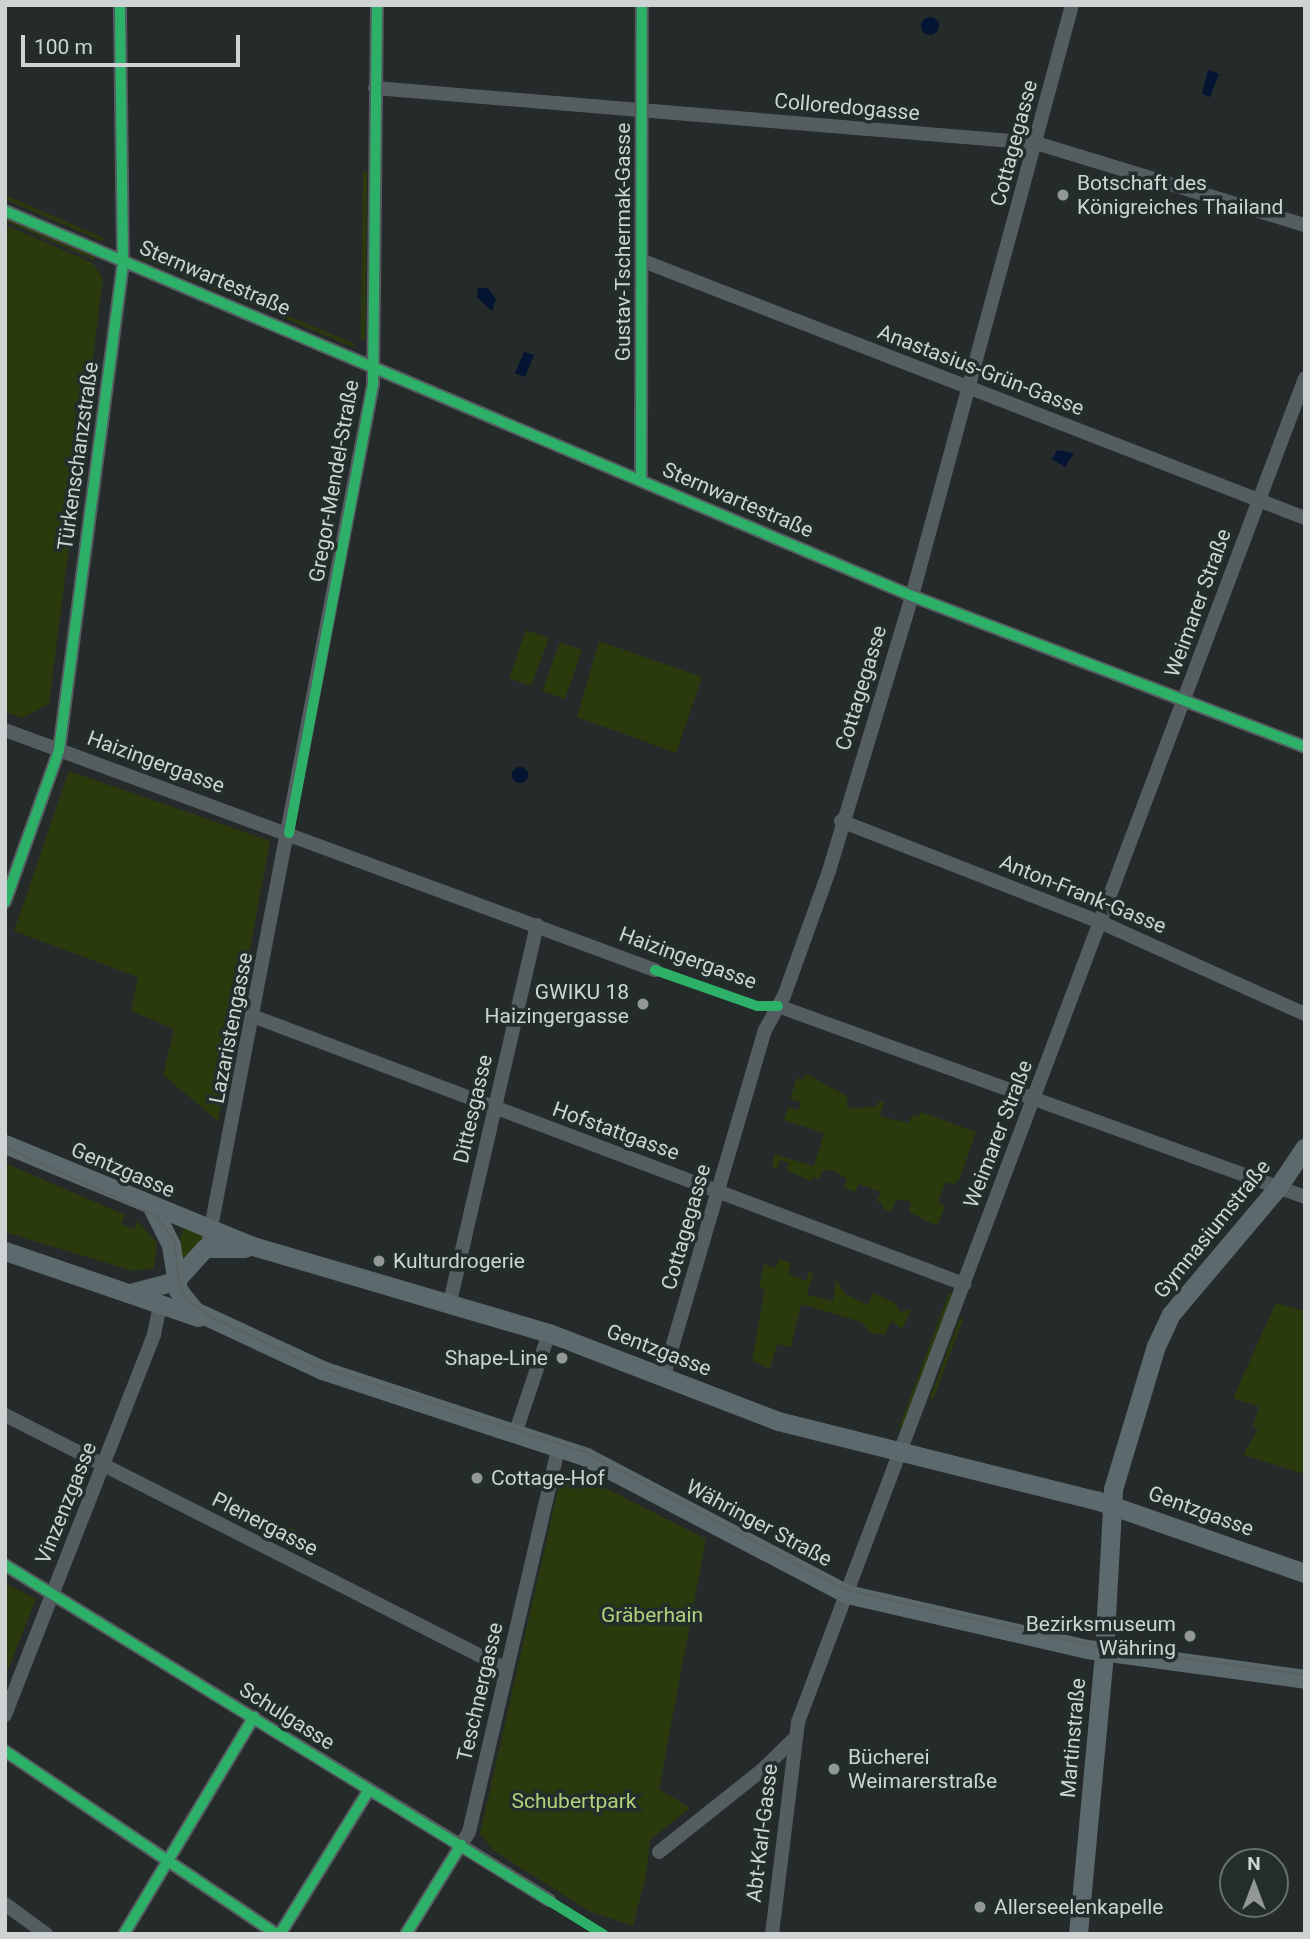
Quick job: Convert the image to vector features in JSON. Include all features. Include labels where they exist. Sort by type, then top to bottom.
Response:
[{"type":"main road","name":"Gentzgasse","points":[[5,1144],[152,1206],[209,1239],[253,1247],[548,1333],[664,1375],[778,1421],[901,1454],[1110,1504],[1305,1573]]},
{"type":"main road","name":"Gymnasiumstraße","points":[[1110,1504],[1156,1346],[1171,1314],[1278,1187],[1305,1147]]},
{"type":"main road","points":[[152,1206],[172,1245],[175,1281]]},
{"type":"main road","points":[[134,1292],[175,1281],[209,1239]]},
{"type":"main road","name":"Währinger Straße","points":[[5,1251],[134,1292],[160,1305],[216,1323],[322,1370],[559,1446],[848,1594],[1104,1651],[1305,1679]]},
{"type":"main road","name":"Währinger Straße","points":[[175,1281],[188,1306],[216,1323]]},
{"type":"main road","name":"Martinstraße","points":[[1078,1934],[1104,1651],[1110,1504]]},
{"type":"street","name":"Türkenschanzstraße","points":[[5,902],[58,750],[123,261],[120,5]]},
{"type":"street","name":"Gregor-Mendel-Straße","points":[[289,833],[373,385],[377,5]]},
{"type":"street","name":"Gustav-Tschermak-Gasse","points":[[641,480],[642,5]]},
{"type":"street","name":"Cottagegasse","points":[[664,1375],[765,1030],[778,1006],[829,871],[841,821],[912,596],[1072,5]]},
{"type":"street","name":"Colloredogasse","points":[[375,88],[1036,143],[1305,225]]},
{"type":"street","name":"Sternwartestraße","points":[[5,211],[912,596],[1305,747]]},
{"type":"street","name":"Anastasius-Grün-Gasse","points":[[643,261],[1305,517]]},
{"type":"street","name":"Weimarer Straße","points":[[659,1852],[761,1771],[795,1738],[1305,378]]},
{"type":"street","name":"Haizingergasse","points":[[5,730],[655,970]]},
{"type":"street","name":"Anton-Frank-Gasse","points":[[841,821],[1100,922],[1305,1014]]},
{"type":"street","name":"Lazaristengasse","points":[[209,1239],[255,1017],[289,833]]},
{"type":"street","name":"Dittesgasse","points":[[450,1303],[537,925]]},
{"type":"street","name":"Haizingergasse","points":[[778,1006],[1305,1197]]},
{"type":"street","name":"Hofstattgasse","points":[[255,1017],[964,1284]]},
{"type":"street","name":"Vinzenzgasse","points":[[5,1715],[154,1334],[160,1305]]},
{"type":"street","points":[[516,1431],[548,1333]]},
{"type":"street","name":"Plenergasse","points":[[5,1415],[506,1669]]},
{"type":"street","name":"Teschnergasse","points":[[405,1934],[469,1832],[559,1446]]},
{"type":"street","name":"Schulgasse","points":[[5,1564],[549,1900]]},
{"type":"street","points":[[124,1934],[254,1717]]},
{"type":"street","name":"Abt-Karl-Gasse","points":[[772,1934],[795,1738]]},
{"type":"street","points":[[5,1751],[278,1934],[369,1790]]},
{"type":"street","points":[[5,1904],[47,1934]]},
{"type":"green space","points":[[363,172],[367,172],[365,340],[361,339]]},
{"type":"green space","points":[[5,195],[104,238],[102,241],[5,199]]},
{"type":"green space","points":[[5,217],[95,257],[94,260],[5,221]]},
{"type":"green space","points":[[5,225],[93,263],[103,279],[49,704],[22,718],[5,712]]},
{"type":"green space","points":[[140,253],[226,290],[225,294],[140,258]]},
{"type":"green space","points":[[230,291],[355,344],[353,347],[229,295]]},
{"type":"green space","points":[[526,630],[549,638],[531,686],[509,678]]},
{"type":"green space","points":[[599,641],[702,677],[676,753],[577,717]]},
{"type":"green space","points":[[560,642],[582,650],[565,699],[542,691]]},
{"type":"green space","points":[[69,771],[270,841],[218,1121],[163,1075],[174,1029],[131,1011],[138,977],[14,931]]},
{"type":"green space","points":[[805,1073],[848,1097],[846,1105],[851,1108],[876,1107],[879,1101],[884,1102],[880,1115],[886,1118],[909,1123],[912,1115],[919,1117],[921,1112],[976,1132],[960,1178],[954,1184],[946,1182],[938,1202],[945,1206],[937,1226],[909,1212],[911,1201],[896,1200],[891,1212],[882,1208],[883,1204],[877,1201],[881,1192],[859,1184],[855,1192],[844,1188],[847,1179],[833,1170],[822,1171],[819,1179],[813,1177],[811,1181],[786,1170],[789,1163],[780,1160],[777,1169],[772,1168],[774,1154],[814,1166],[824,1133],[784,1120],[788,1107],[798,1110],[801,1102],[790,1099],[797,1078],[803,1080]]},
{"type":"green space","points":[[5,1163],[125,1215],[121,1224],[134,1229],[138,1221],[157,1243],[154,1268],[133,1271],[5,1232]]},
{"type":"green space","points":[[128,1174],[168,1192],[166,1197],[126,1179]]},
{"type":"green space","points":[[185,1226],[202,1233],[204,1238],[182,1263],[180,1238]]},
{"type":"green space","points":[[779,1259],[791,1263],[788,1274],[806,1281],[809,1272],[813,1273],[807,1295],[833,1301],[836,1279],[845,1294],[868,1305],[873,1293],[895,1303],[900,1312],[911,1309],[902,1329],[891,1321],[885,1335],[871,1333],[861,1322],[801,1304],[791,1347],[777,1344],[770,1369],[752,1361],[765,1289],[759,1288],[764,1264],[776,1268]]},
{"type":"green space","points":[[949,1293],[952,1294],[902,1428],[899,1427]]},
{"type":"green space","points":[[1276,1303],[1305,1311],[1305,1474],[1243,1455],[1258,1429],[1253,1427],[1259,1407],[1233,1398]]},
{"type":"green space","points":[[960,1318],[963,1319],[933,1400],[930,1398]]},
{"type":"green space","name":"Schubertpark","points":[[574,1472],[706,1539],[659,1789],[690,1808],[650,1840],[646,1875],[633,1926],[589,1911],[493,1850],[480,1834],[560,1481]]},
{"type":"green space","points":[[257,1520],[294,1529],[291,1543],[256,1525]]},
{"type":"green space","points":[[5,1583],[36,1599],[5,1677]]},
{"type":"water","points":[[930,17],[936,20],[939,26],[936,32],[930,35],[924,32],[921,26],[924,20]]},
{"type":"water","points":[[1208,70],[1219,74],[1210,97],[1202,94]]},
{"type":"water","points":[[478,288],[488,288],[496,299],[492,311],[477,297]]},
{"type":"water","points":[[524,352],[534,355],[525,377],[515,373]]},
{"type":"water","points":[[1057,450],[1074,453],[1065,467],[1052,459]]},
{"type":"water","points":[[517,767],[523,767],[528,775],[526,781],[517,783],[512,778],[512,772]]},
{"type":"tram line","points":[[5,1147],[156,1216],[174,1240],[179,1282],[186,1299],[209,1316],[309,1363],[587,1453],[847,1590],[1094,1646],[1305,1675]]},
{"type":"cycle path","points":[[5,902],[59,750],[123,261],[120,5]]},
{"type":"cycle path","points":[[289,833],[373,385],[377,5]]},
{"type":"cycle path","points":[[641,479],[642,5]]},
{"type":"cycle path","points":[[5,211],[912,596],[1305,747]]},
{"type":"cycle path","points":[[655,970],[757,1006],[778,1006]]},
{"type":"cycle path","points":[[5,1565],[603,1934]]},
{"type":"cycle path","points":[[124,1934],[254,1717]]},
{"type":"cycle path","points":[[5,1751],[276,1934]]},
{"type":"cycle path","points":[[280,1934],[369,1790]]},
{"type":"cycle path","points":[[406,1934],[461,1845]]},
{"type":"place","name":"Botschaft des Königreiches Thailand","points":[[1063,195]]},
{"type":"place","name":"GWIKU 18 Haizingergasse","points":[[643,1004]]},
{"type":"place","name":"Kulturdrogerie","points":[[379,1261]]},
{"type":"place","name":"Shape-Line","points":[[562,1358]]},
{"type":"place","name":"Cottage-Hof","points":[[477,1478]]},
{"type":"place","name":"Bezirksmuseum Währing","points":[[1190,1636]]},
{"type":"place","name":"Bücherei Weimarerstraße","points":[[834,1769]]},
{"type":"place","name":"Allerseelenkapelle","points":[[980,1907]]},
{"type":"park label","name":"Gräberhain","points":[[652,1615]]}]
